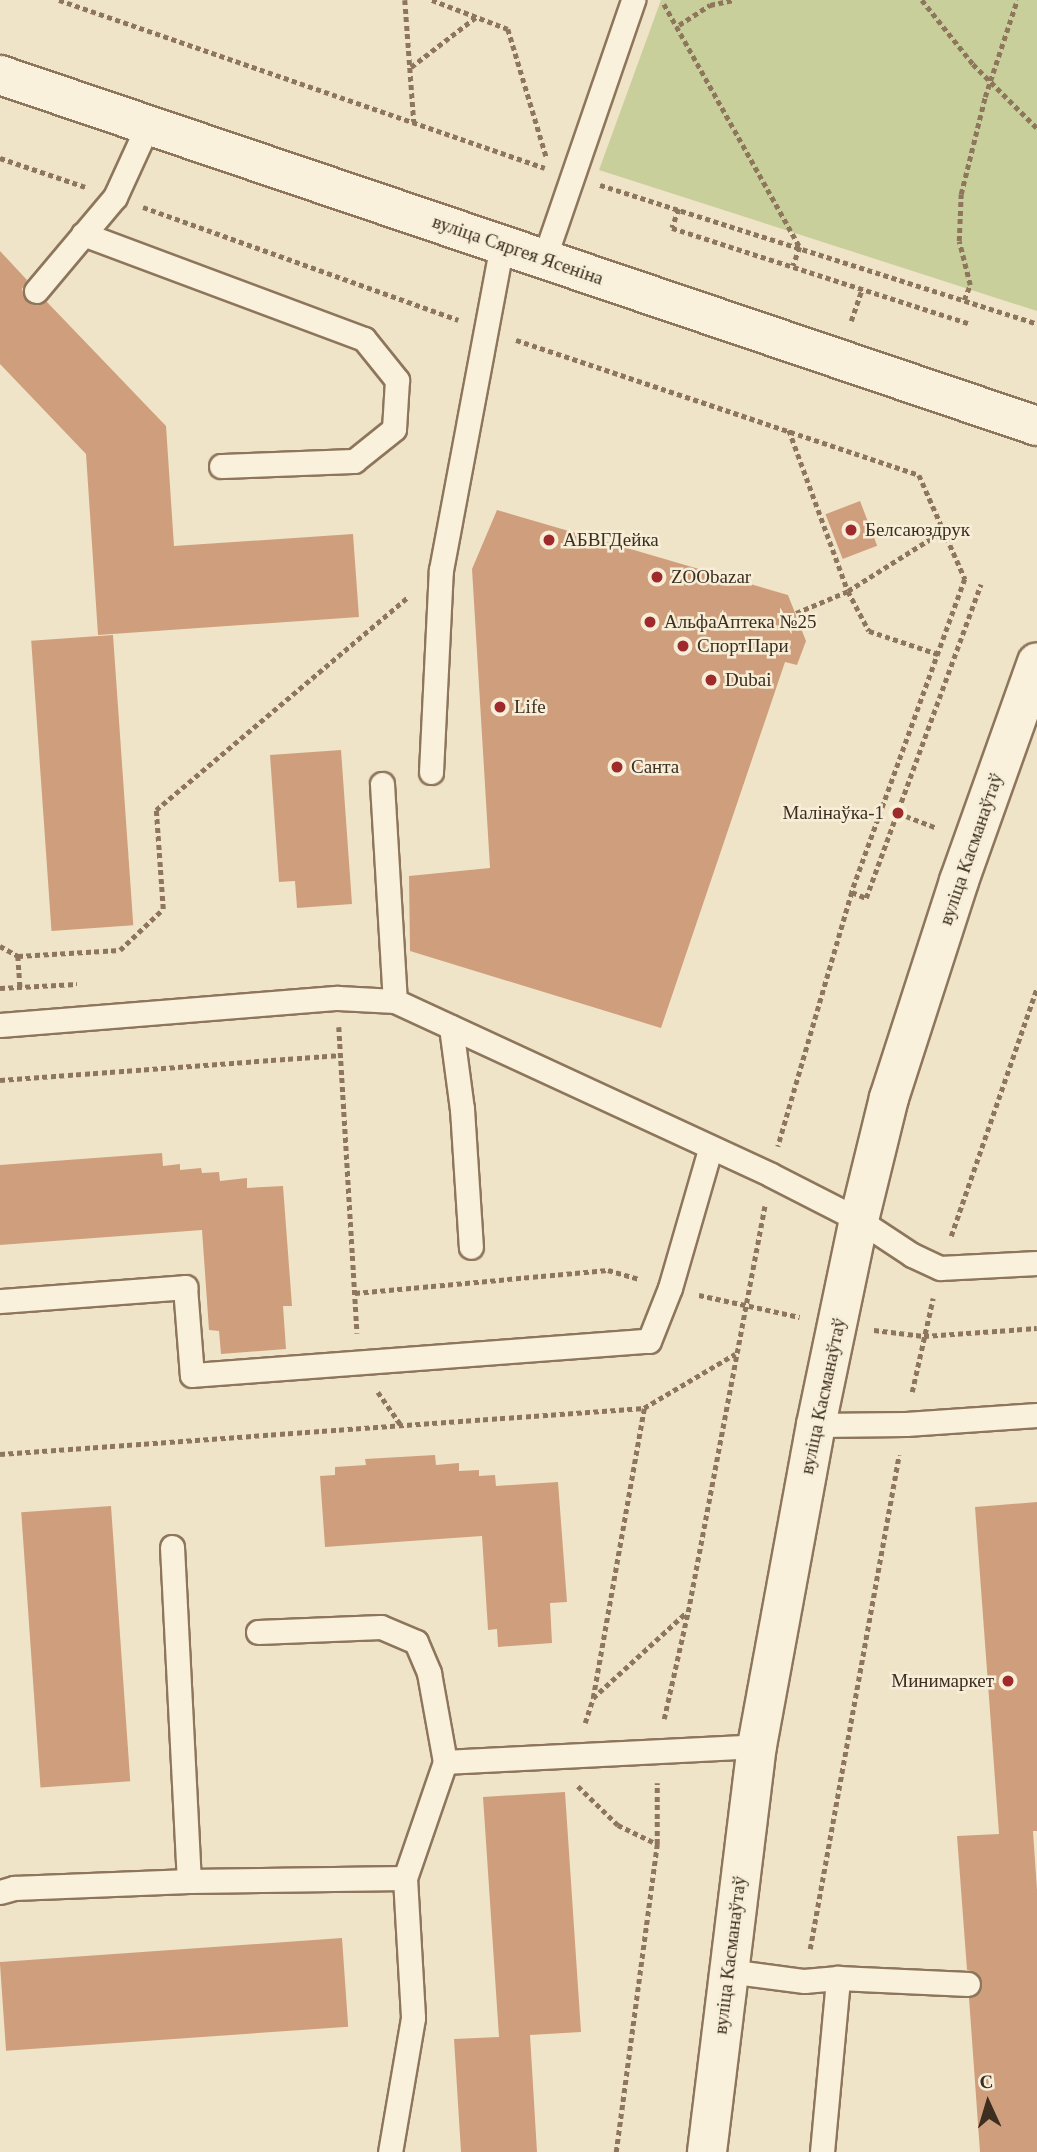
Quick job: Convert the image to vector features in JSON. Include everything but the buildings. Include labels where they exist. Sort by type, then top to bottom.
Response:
[{"type":"street","name":"вуліца Сяргея Ясеніна","points":[[0,75],[147,127],[502,244],[1037,426]]},
{"type":"street","name":"вуліца Касманаўтаў","points":[[707,2152],[757,1746],[816,1425],[859,1220],[889,1098],[959,881],[1037,662]]},
{"type":"lane","points":[[544,259],[633,0]]},
{"type":"lane","points":[[36,290],[114,197],[147,127]]},
{"type":"lane","points":[[83,234],[364,339],[397,380],[394,429],[354,461],[221,466]]},
{"type":"lane","points":[[431,772],[441,569],[483,329],[502,244]]},
{"type":"lane","points":[[382,784],[395,1002]]},
{"type":"lane","points":[[0,1025],[338,998],[395,1002],[771,1175],[859,1220],[912,1255],[940,1268],[1037,1263]]},
{"type":"lane","points":[[451,1027],[462,1108],[471,1247]]},
{"type":"lane","points":[[0,1301],[185,1287],[192,1375],[649,1341],[670,1288],[710,1149]]},
{"type":"lane","points":[[816,1425],[906,1424],[1037,1415]]},
{"type":"lane","points":[[172,1547],[189,1881]]},
{"type":"lane","points":[[258,1632],[381,1627],[416,1642],[429,1672],[445,1762],[405,1878],[413,2018],[390,2152]]},
{"type":"lane","points":[[445,1762],[757,1746]]},
{"type":"lane","points":[[0,1892],[14,1888],[189,1881],[405,1878]]},
{"type":"lane","points":[[728,1971],[804,1981],[838,1978],[968,1984]]},
{"type":"lane","points":[[822,2152],[838,1978]]},
{"type":"path","points":[[60,0],[551,171],[508,29],[432,0]]},
{"type":"path","points":[[405,0],[414,122]]},
{"type":"path","points":[[662,0],[679,25],[800,247],[793,267]]},
{"type":"path","points":[[679,25],[710,5],[733,0]]},
{"type":"path","points":[[922,0],[991,82],[1037,128]]},
{"type":"path","points":[[964,300],[970,285],[959,242],[961,194],[991,82],[1017,0]]},
{"type":"path","points":[[411,68],[477,17]]},
{"type":"path","points":[[0,158],[483,329],[919,475],[965,579],[852,892],[771,1175],[734,1353],[688,1612],[657,1752],[657,1844],[616,2152]]},
{"type":"path","points":[[571,176],[1037,324]]},
{"type":"path","points":[[679,209],[672,228],[968,323]]},
{"type":"path","points":[[788,430],[848,592],[869,631],[937,654]]},
{"type":"path","points":[[796,613],[848,592],[943,531]]},
{"type":"path","points":[[0,946],[18,956],[120,950],[163,909],[156,810],[441,569]]},
{"type":"path","points":[[852,892],[866,898],[981,584]]},
{"type":"path","points":[[18,956],[20,987]]},
{"type":"path","points":[[804,1981],[924,1336],[940,1268],[1037,987]]},
{"type":"path","points":[[338,998],[359,1364],[401,1425]]},
{"type":"path","points":[[0,1080],[341,1055]]},
{"type":"path","points":[[924,1336],[1037,1328]]},
{"type":"path","points":[[0,1454],[644,1408],[734,1353]]},
{"type":"path","points":[[644,1408],[593,1698],[576,1755],[579,1787],[618,1825],[657,1844]]},
{"type":"path","points":[[593,1698],[688,1612]]},
{"type":"green space","points":[[661,0],[1037,0],[1037,311],[599,170]]},
{"type":"place","name":"Белсаюздрук","points":[[851,530]]},
{"type":"place","name":"АБВГДейка","points":[[549,540]]},
{"type":"place","name":"ZOObazar","points":[[657,577]]},
{"type":"place","name":"АльфаАптека №25","points":[[650,622]]},
{"type":"place","name":"СпортПари","points":[[683,646]]},
{"type":"place","name":"Dubai","points":[[711,680]]},
{"type":"place","name":"Life","points":[[500,707]]},
{"type":"place","name":"Санта","points":[[617,767]]},
{"type":"place","name":"Малінаўка-1","points":[[898,813]]},
{"type":"place","name":"Минимаркет","points":[[1008,1681]]}]
